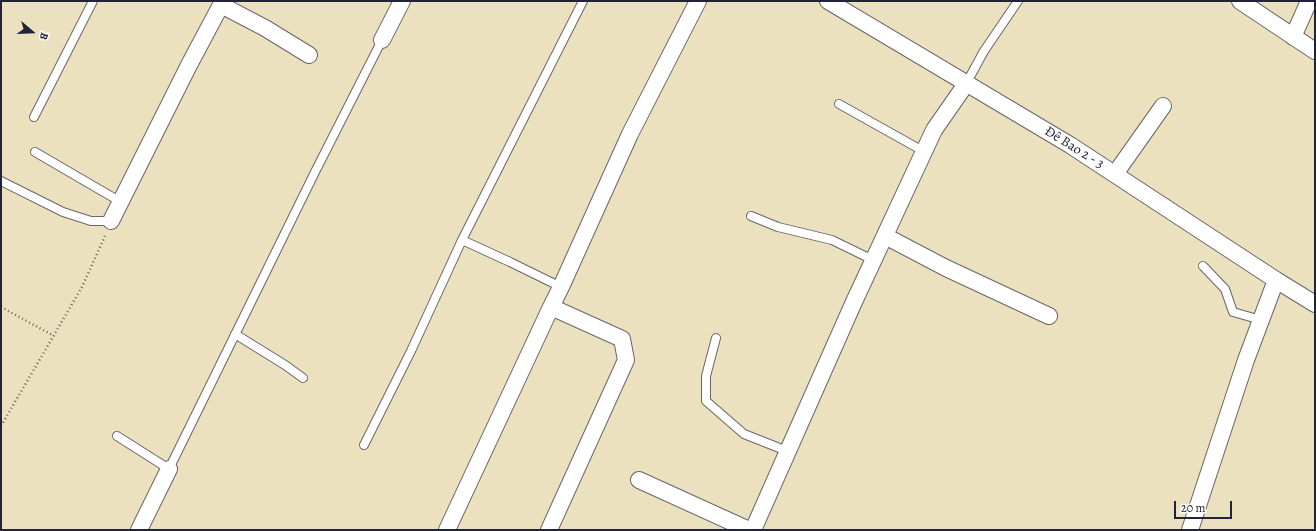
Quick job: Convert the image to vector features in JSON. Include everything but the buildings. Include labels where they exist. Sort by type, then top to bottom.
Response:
[{"type":"street","points":[[382,40],[402,1]]},
{"type":"street","points":[[447,530],[561,287],[630,134],[698,1]]},
{"type":"street","name":"Đê Bao 2 - 3","points":[[828,1],[966,84],[1070,144],[1276,280],[1315,304]]},
{"type":"street","points":[[1240,1],[1315,51]]},
{"type":"street","points":[[1293,37],[1309,1]]},
{"type":"street","points":[[111,220],[188,66],[222,3],[309,55]]},
{"type":"street","points":[[753,530],[873,260],[934,130],[966,84]]},
{"type":"street","points":[[1115,174],[1163,106]]},
{"type":"street","points":[[885,236],[946,268],[1049,316]]},
{"type":"street","points":[[1190,530],[1246,360],[1276,280]]},
{"type":"street","points":[[549,530],[626,360],[622,339],[551,307]]},
{"type":"street","points":[[139,530],[169,469]]},
{"type":"street","points":[[639,480],[749,530]]},
{"type":"lane","points":[[34,117],[93,1]]},
{"type":"lane","points":[[364,445],[411,351],[462,240],[583,1]]},
{"type":"lane","points":[[966,84],[984,51],[1018,1]]},
{"type":"lane","points":[[117,436],[169,469],[315,172],[382,40]]},
{"type":"lane","points":[[839,104],[924,151]]},
{"type":"lane","points":[[35,152],[120,202]]},
{"type":"lane","points":[[1,181],[63,212],[91,222],[111,220]]},
{"type":"lane","points":[[751,216],[778,227],[832,240],[873,260]]},
{"type":"lane","points":[[462,240],[561,287]]},
{"type":"lane","points":[[1203,266],[1225,289],[1233,312],[1261,320]]},
{"type":"lane","points":[[235,334],[303,378]]},
{"type":"lane","points":[[716,338],[706,376],[706,401],[744,434],[787,451]]},
{"type":"path","points":[[1,426],[82,287],[111,220]]},
{"type":"path","points":[[1,307],[54,336]]}]
